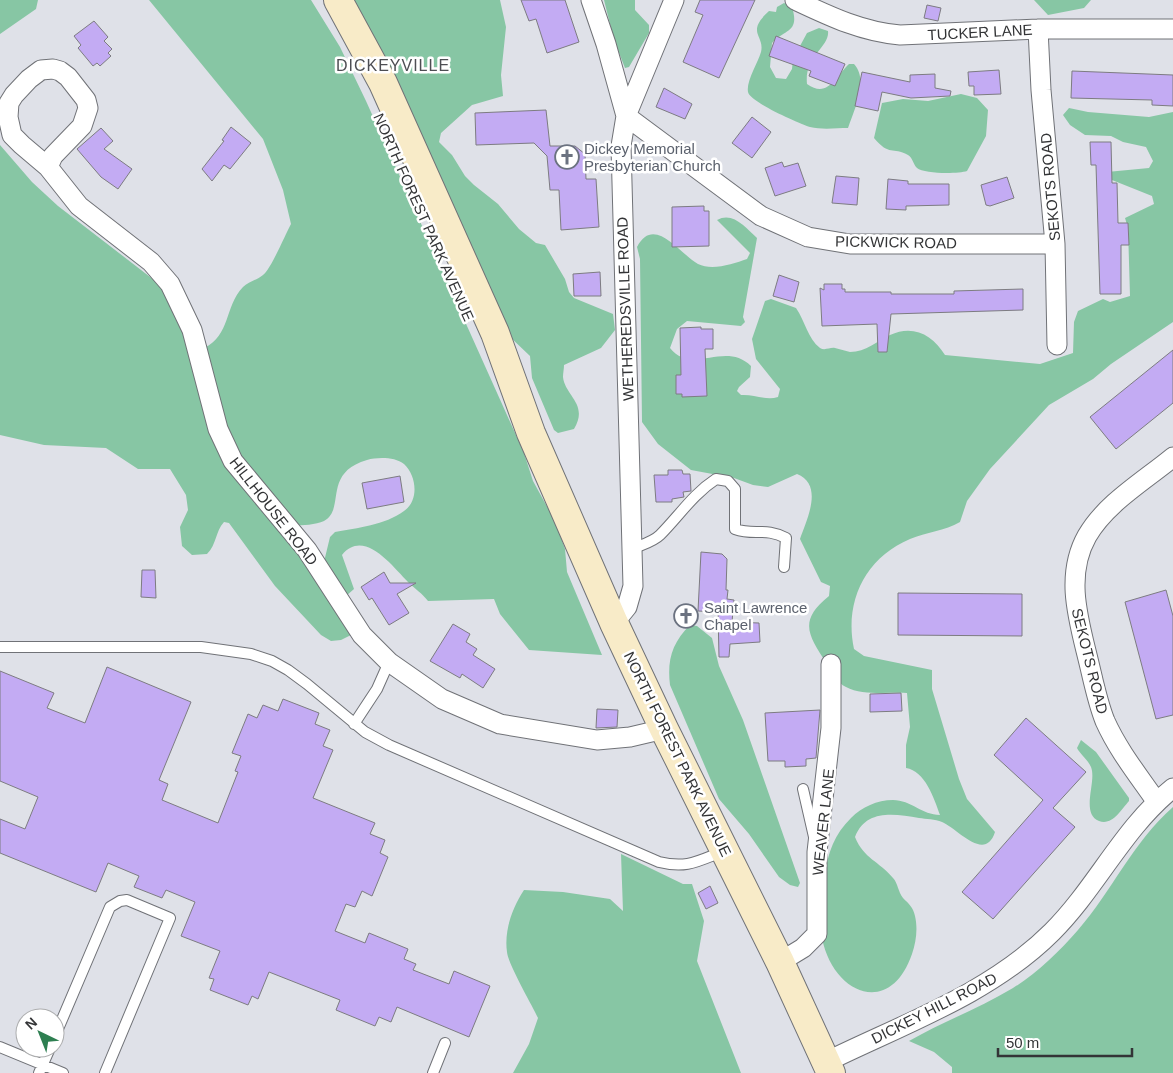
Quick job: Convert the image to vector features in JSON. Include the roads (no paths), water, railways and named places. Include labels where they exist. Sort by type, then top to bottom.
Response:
[{"type":"main road","name":"NORTH FOREST PARK AVENUE","points":[[319,0],[361,73],[476,332],[531,433]]},
{"type":"main road","name":"NORTH FOREST PARK AVENUE","points":[[338,0],[383,83],[496,333],[531,433],[614,623],[664,730],[780,962],[829,1068]]},
{"type":"street","points":[[591,0],[626,116]]},
{"type":"street","name":"WETHEREDSVILLE ROAD","points":[[614,623],[626,607],[633,586],[621,146],[626,116],[674,0]]},
{"type":"street","name":"TUCKER LANE","points":[[794,0],[847,24],[879,33],[928,35],[1038,29],[1173,29]]},
{"type":"street","name":"SEKOTS ROAD","points":[[1038,29],[1041,90],[1055,244],[1057,344]]},
{"type":"street","name":"HILLHOUSE ROAD","points":[[48,167],[53,156],[82,126],[88,108],[86,100],[68,77],[54,69],[42,70],[29,78],[20,87],[9,104],[8,118],[12,134],[22,146],[48,167],[79,206],[151,262],[170,284],[192,330],[218,429],[233,461],[307,550],[362,635],[388,662],[442,699],[500,724],[597,740],[630,737],[664,730]]},
{"type":"street","name":"PICKWICK ROAD","points":[[626,116],[761,216],[808,237],[850,244],[1055,244]]},
{"type":"street","name":"SEKOTS ROAD","points":[[1156,801],[1117,744],[1105,720],[1096,694],[1076,605],[1074,581],[1076,561],[1086,538],[1103,514],[1173,457]]},
{"type":"street","name":"WEAVER LANE","points":[[780,962],[803,948],[817,934],[817,852],[820,816],[829,759],[830,664]]},
{"type":"street","name":"DICKEY HILL ROAD","points":[[829,1068],[972,992],[1019,960],[1051,934],[1076,907],[1123,839],[1156,801],[1173,788]]},
{"type":"lane","points":[[632,549],[659,536],[689,501],[703,487],[716,478],[728,481],[735,490],[735,529],[742,532],[773,532],[786,538],[784,567]]},
{"type":"lane","points":[[0,647],[201,647],[230,649],[251,654],[272,662],[307,684],[354,724],[389,745],[659,862],[674,866],[688,866],[724,850]]},
{"type":"lane","points":[[354,724],[377,689],[388,662]]},
{"type":"lane","points":[[803,790],[817,852]]},
{"type":"lane","points":[[65,1013],[110,907],[120,900],[127,900],[170,918],[105,1073]]},
{"type":"lane","points":[[433,1073],[445,1043]]},
{"type":"lane","points":[[0,1047],[41,1069],[63,1073]]},
{"type":"place","name":"Dickey Memorial Presbyterian Church","points":[[567,157]]},
{"type":"place","name":"Saint Lawrence Chapel","points":[[686,616]]},
{"type":"district","name":"DICKEYVILLE","points":[[393,65]]}]
